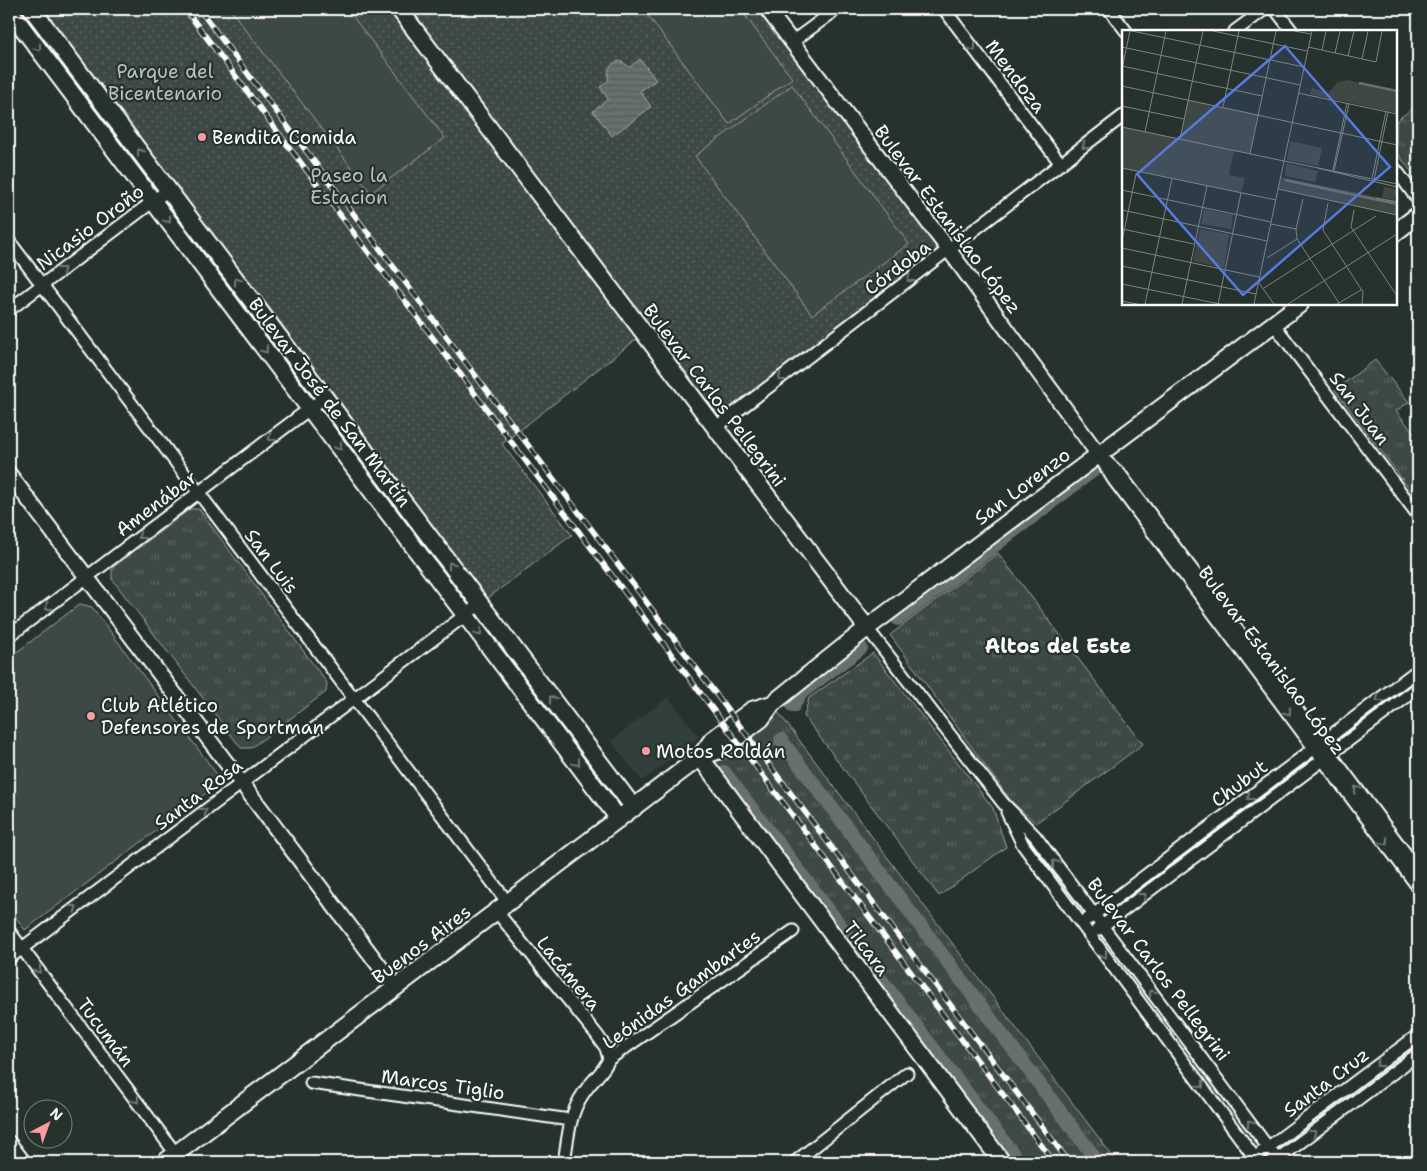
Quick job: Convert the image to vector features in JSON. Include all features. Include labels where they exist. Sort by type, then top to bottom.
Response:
[{"type":"main road","name":"Bulevar José de San Martín","points":[[32,9],[634,808]]},
{"type":"main road","name":"Bulevar José de San Martín","points":[[9,10],[620,819]]},
{"type":"main road","name":"Bulevar Carlos Pellegrini","points":[[401,10],[868,628]]},
{"type":"main road","points":[[1397,231],[1418,215]]},
{"type":"main road","name":"San Lorenzo","points":[[741,726],[752,710],[772,704],[868,628],[1299,305]]},
{"type":"main road","name":"Buenos Aires","points":[[170,1158],[620,819],[700,757],[712,740],[741,726]]},
{"type":"main road","name":"Tilcara","points":[[700,757],[1002,1162]]},
{"type":"street","name":"Bulevar Estanislao López","points":[[767,9],[948,250],[1098,454],[1113,479],[1327,757],[1418,887]]},
{"type":"street","points":[[792,42],[837,9]]},
{"type":"street","name":"Mendoza","points":[[944,9],[1061,164]]},
{"type":"street","points":[[1109,9],[1125,30]]},
{"type":"street","points":[[1236,30],[1265,9]]},
{"type":"street","points":[[1275,9],[1291,30]]},
{"type":"street","name":"Córdoba","points":[[715,428],[1122,117]]},
{"type":"street","points":[[1397,171],[1418,200]]},
{"type":"street","name":"Nicasio Oroño","points":[[9,310],[168,190]]},
{"type":"street","name":"San Luis","points":[[9,241],[354,699],[502,908]]},
{"type":"street","name":"San Juan","points":[[1273,323],[1418,515]]},
{"type":"street","name":"Amenábar","points":[[9,636],[325,397]]},
{"type":"street","points":[[9,474],[396,988]]},
{"type":"street","name":"Santa Rosa","points":[[9,958],[480,604]]},
{"type":"street","name":"Bulevar Carlos Pellegrini","points":[[868,628],[1003,803],[1035,836],[1268,1147],[1277,1162]]},
{"type":"street","name":"Chubut","points":[[1081,924],[1418,670]]},
{"type":"street","name":"Chubut","points":[[1090,936],[1418,688]]},
{"type":"street","name":"Bulevar Estanislao López","points":[[1327,757],[1418,870]]},
{"type":"street","name":"Bulevar Carlos Pellegrini","points":[[1003,803],[1022,845],[1256,1160]]},
{"type":"street","points":[[1022,845],[1035,836]]},
{"type":"street","name":"Lacámera","points":[[502,908],[597,1035],[606,1048],[609,1059]]},
{"type":"street","name":"Tucumán","points":[[9,931],[170,1158]]},
{"type":"street","name":"Leónidas Gambartes","points":[[564,1162],[570,1120],[583,1094],[605,1069],[609,1059],[793,931]]},
{"type":"street","name":"Santa Cruz","points":[[1256,1160],[1268,1147],[1418,1034]]},
{"type":"street","name":"Santa Cruz","points":[[1277,1162],[1418,1054]]},
{"type":"street","points":[[795,1162],[907,1073]]},
{"type":"street","name":"Marcos Tiglio","points":[[311,1083],[570,1120]]},
{"type":"street","points":[[9,1141],[24,1162]]},
{"type":"shaded area","points":[[640,59],[656,80],[640,91],[651,107],[612,136],[593,111],[608,99],[600,87],[609,80],[608,76],[611,65],[620,61],[630,67]]},
{"type":"shaded area","points":[[668,697],[699,737],[642,781],[611,741]]},
{"type":"green space","points":[[17,9],[22,9],[148,175],[144,177]]},
{"type":"green space","points":[[32,9],[767,9],[949,250],[715,428],[643,334],[502,444],[572,535],[480,604]]},
{"type":"green space","points":[[230,9],[347,9],[445,138],[371,193]]},
{"type":"green space","points":[[643,9],[740,9],[792,78],[729,124]]},
{"type":"green space","points":[[792,85],[909,244],[812,315],[695,156]]},
{"type":"green space","points":[[1418,104],[1418,181],[1397,152],[1397,120]]},
{"type":"green space","points":[[176,212],[304,382],[300,384],[172,214]]},
{"type":"green space","points":[[1375,360],[1409,402],[1396,411],[1418,438],[1418,500],[1335,390]]},
{"type":"green space","points":[[333,421],[462,592],[459,594],[330,423]]},
{"type":"green space","points":[[190,509],[199,509],[327,683],[326,692],[251,748],[241,748],[112,579],[112,568]]},
{"type":"green space","points":[[998,553],[1143,744],[1036,823],[1011,801],[890,635]]},
{"type":"green space","name":"Club Atlético Defensores de Sportman","points":[[80,604],[92,607],[216,773],[210,790],[25,930],[9,908],[9,658]]},
{"type":"green space","points":[[489,627],[598,772],[595,774],[486,629]]},
{"type":"green space","points":[[873,653],[993,808],[1006,847],[939,896],[804,716],[809,698]]},
{"type":"green space","points":[[772,704],[1117,1162],[1002,1162],[700,757]]},
{"type":"waterway","points":[[898,619],[1095,469]]},
{"type":"waterway","points":[[793,706],[801,693],[861,648]]},
{"type":"waterway","points":[[781,740],[1098,1162]]},
{"type":"waterway","points":[[724,772],[1019,1162]]},
{"type":"railway","points":[[185,9],[1054,1162]]},
{"type":"railway","points":[[199,9],[1069,1162]]},
{"type":"place","name":"Bendita Comida","points":[[202,137]]},
{"type":"place","name":"Club Atlético Defensores de Sportman","points":[[91,716]]},
{"type":"place","name":"Motos Roldán","points":[[646,751]]},
{"type":"district","name":"Altos del Este","points":[[1058,646]]},
{"type":"park label","name":"Parque del Bicentenario","points":[[165,82]]},
{"type":"park label","name":"Paseo la Estacion","points":[[349,186]]}]
